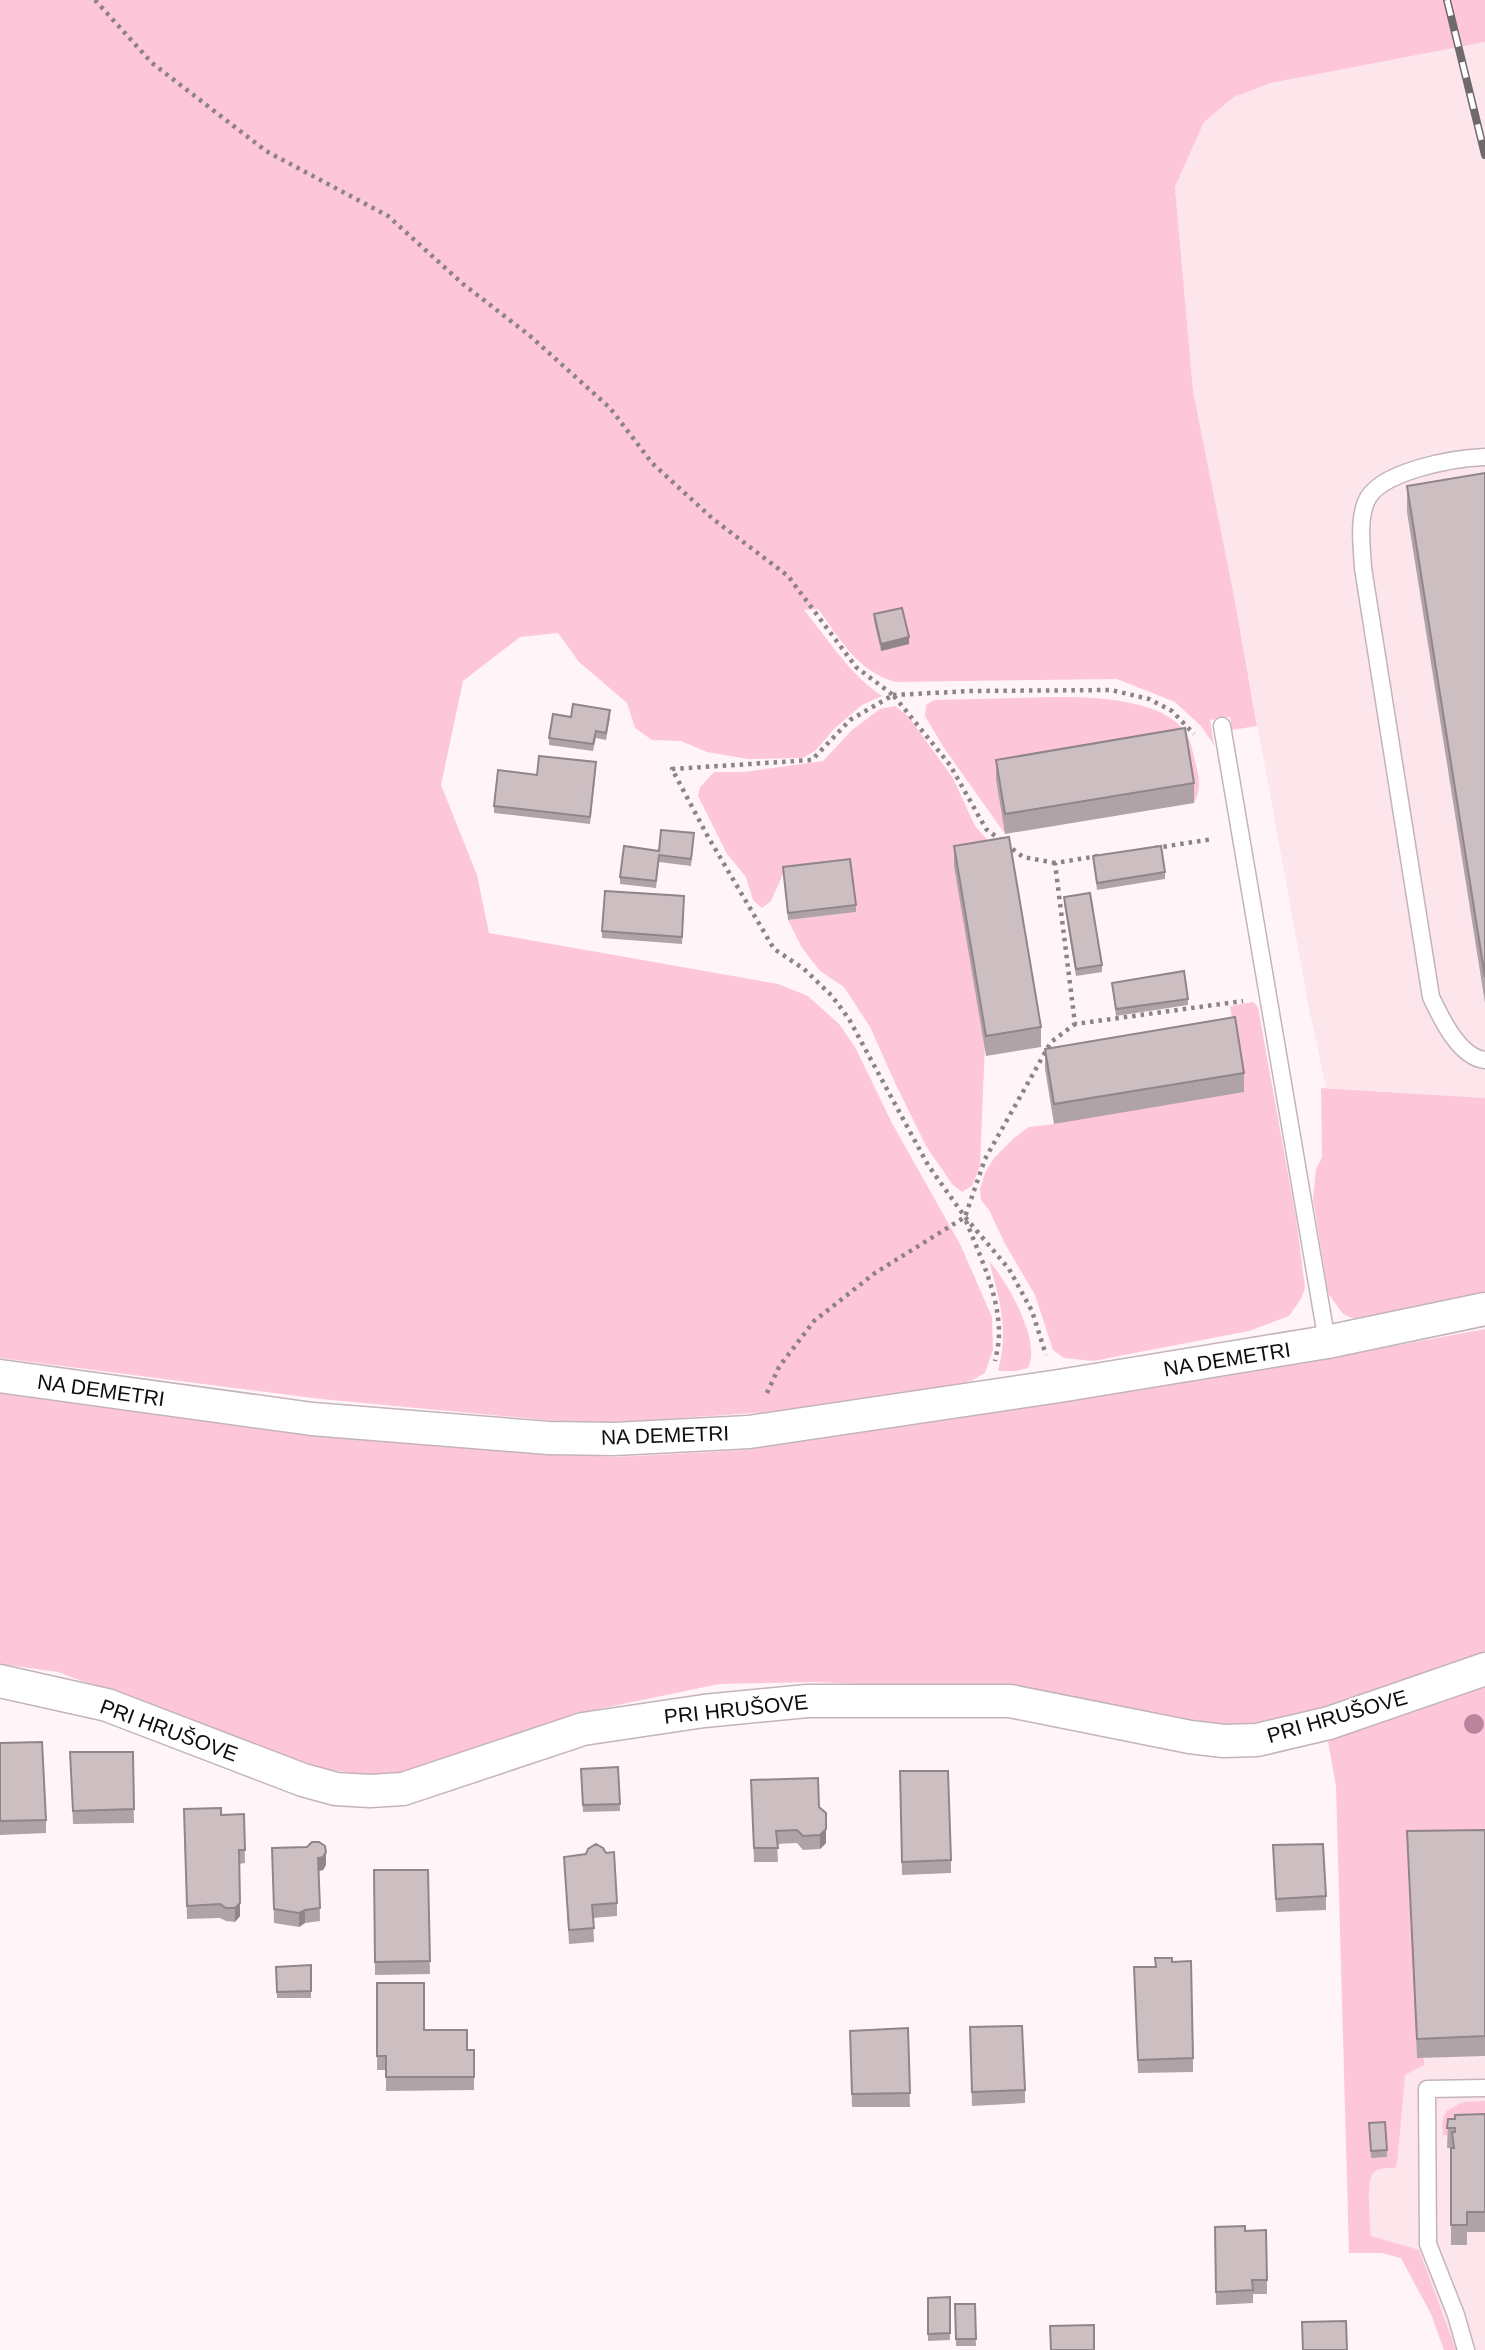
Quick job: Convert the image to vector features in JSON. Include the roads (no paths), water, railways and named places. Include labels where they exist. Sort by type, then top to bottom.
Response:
[{"type":"street","name":"NA DEMETRI","points":[[0,1376],[312,1419],[549,1438],[615,1439],[749,1432],[1059,1387],[1327,1342],[1485,1309]]},
{"type":"street","name":"PRI HRUŠOVE","points":[[0,1681],[107,1705],[303,1780],[336,1789],[370,1791],[403,1789],[583,1729],[704,1711],[807,1700],[1010,1701],[1190,1737],[1224,1741],[1257,1740],[1329,1723],[1485,1669]]},
{"type":"lane","points":[[1485,457],[1431,465],[1400,474],[1379,484],[1366,501],[1361,530],[1363,568],[1431,997],[1443,1023],[1458,1043],[1480,1060],[1485,1060]]},
{"type":"lane","points":[[1223,726],[1327,1342]]},
{"type":"lane","points":[[1466,2350],[1456,2315],[1427,2244],[1427,2090],[1485,2088]]},
{"type":"railway","points":[[1447,0],[1485,155]]}]
